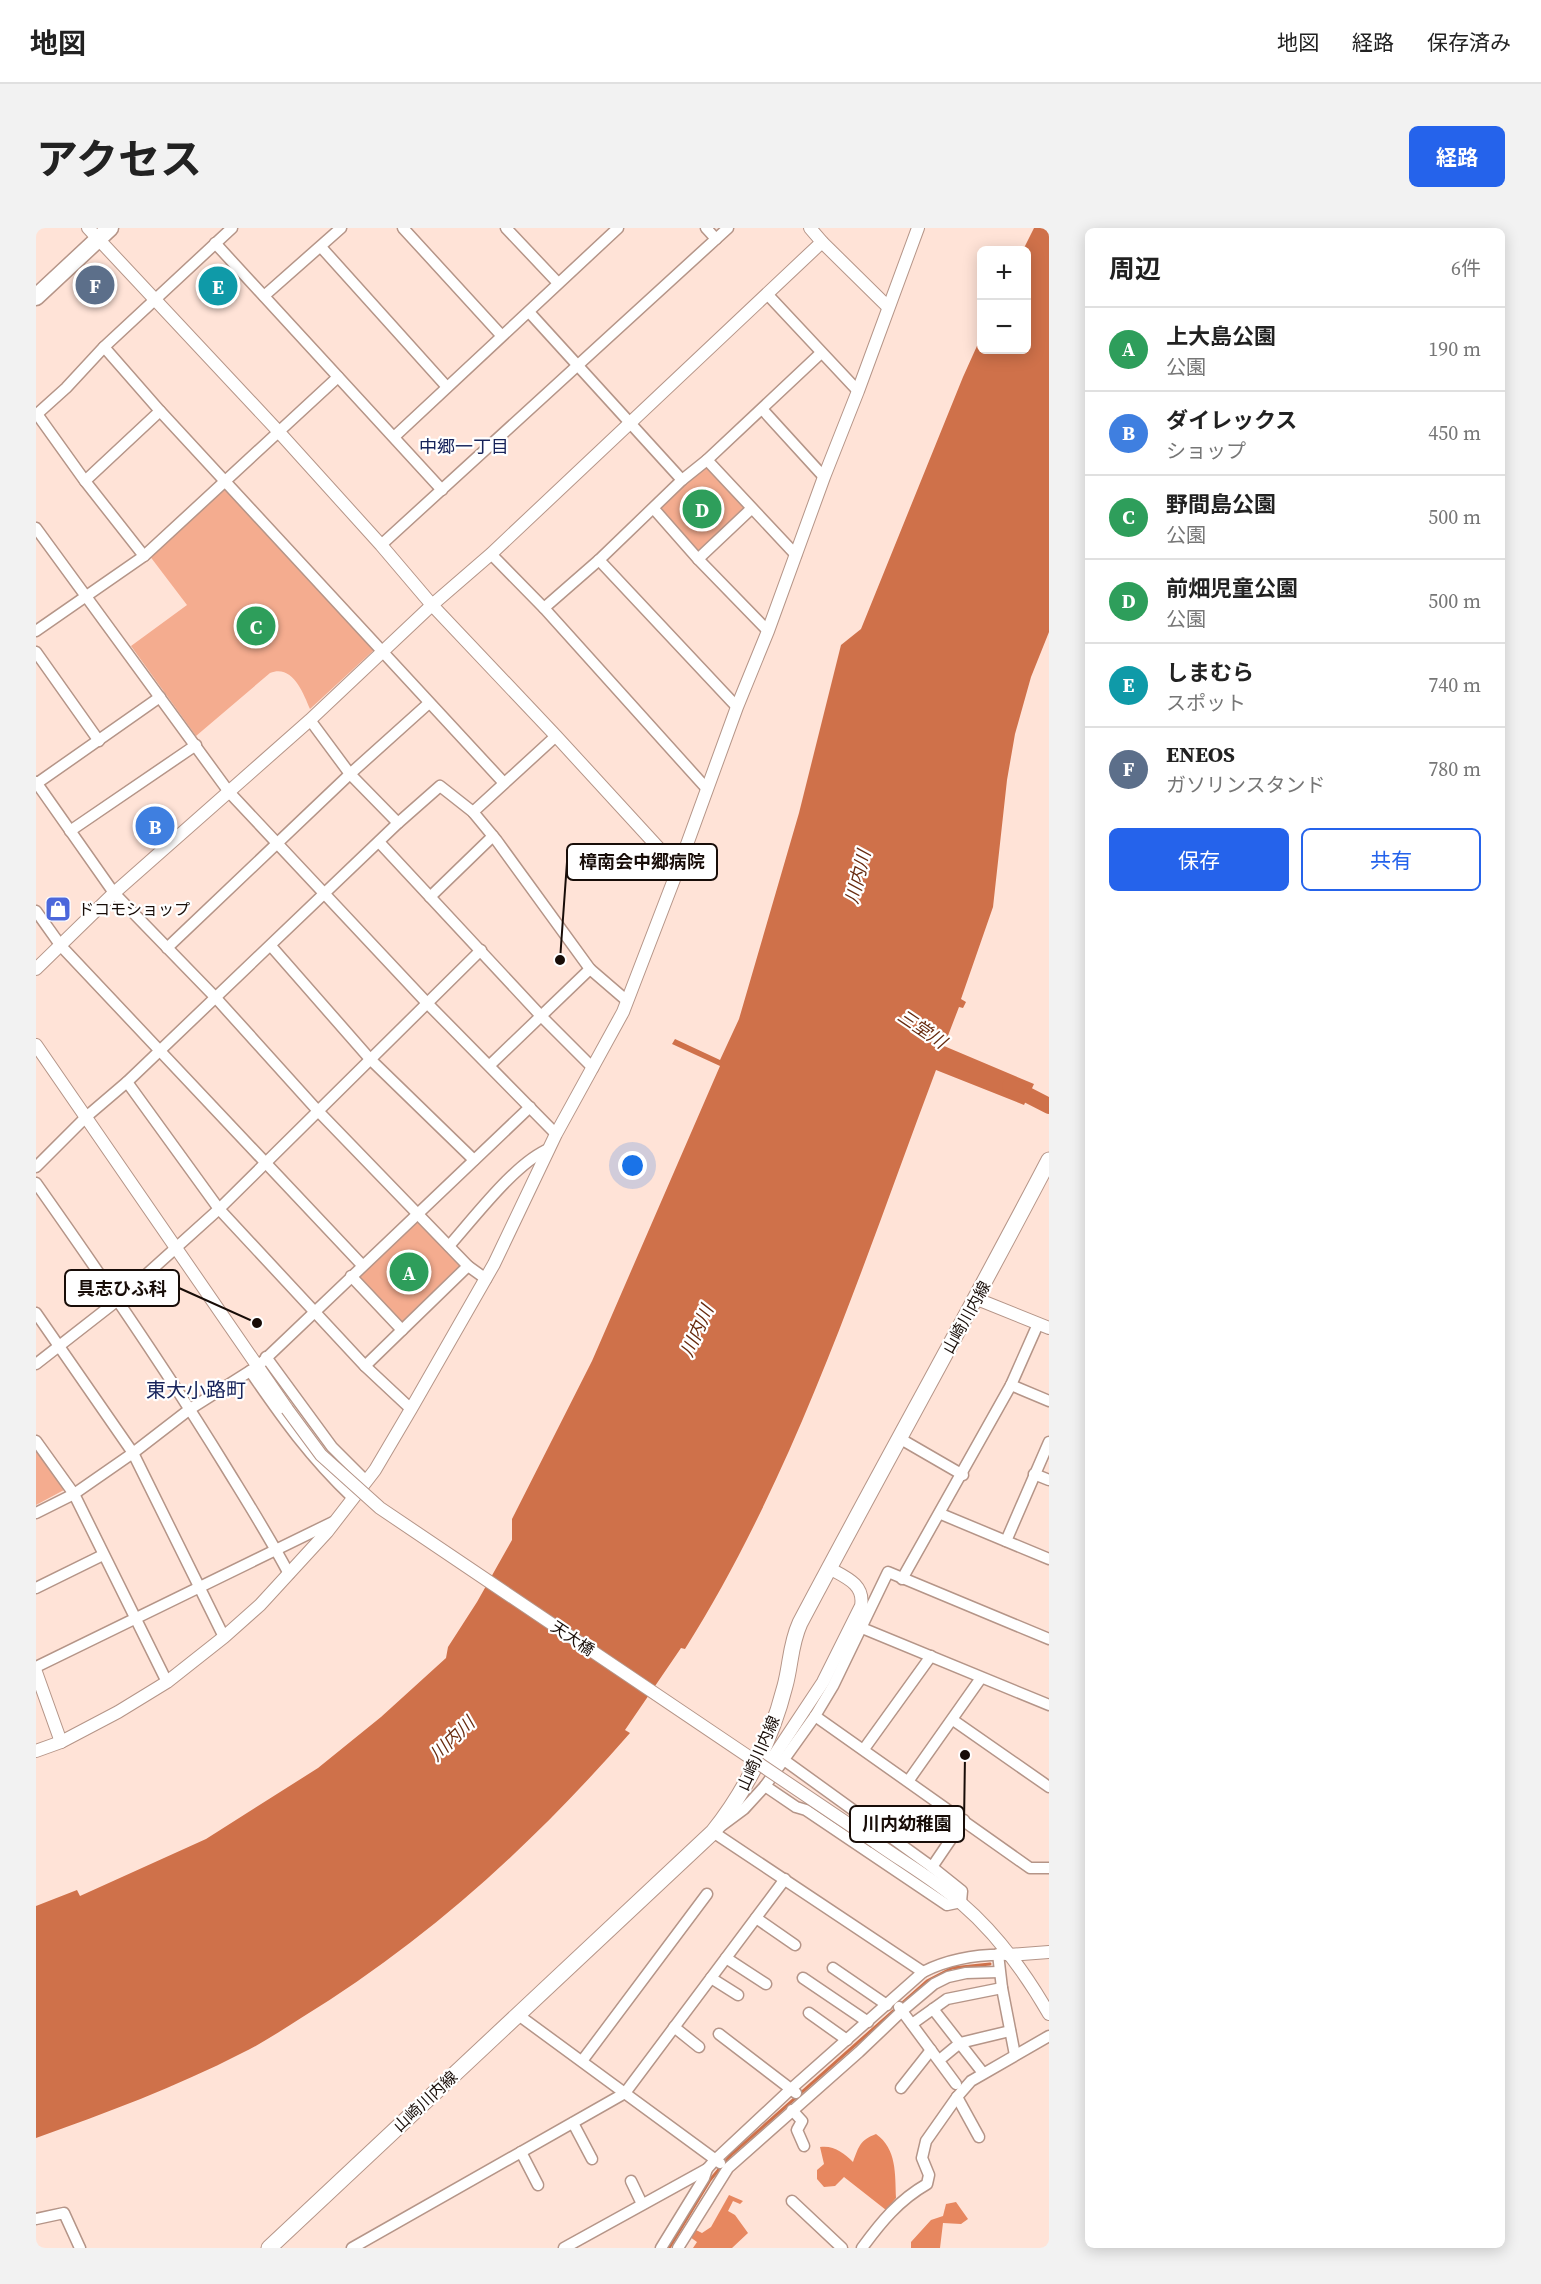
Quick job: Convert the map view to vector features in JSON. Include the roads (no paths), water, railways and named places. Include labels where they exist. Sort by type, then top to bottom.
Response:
[{"type":"highway","points":[[36,297],[99,231]]},
{"type":"main road","name":"山崎川内線","points":[[269,2248],[713,1832],[745,1787],[780,1702],[795,1634],[899,1438],[977,1299],[1049,1160]]},
{"type":"street","points":[[144,555],[85,481],[37,414],[66,388],[104,347],[232,228]]},
{"type":"street","points":[[264,296],[341,228]]},
{"type":"street","points":[[402,228],[501,335]]},
{"type":"street","points":[[506,228],[558,283]]},
{"type":"street","points":[[706,228],[716,238]]},
{"type":"street","points":[[381,545],[728,228]]},
{"type":"street","points":[[810,228],[888,307]]},
{"type":"street","points":[[36,1751],[61,1742],[118,1712],[167,1682],[224,1638],[260,1605],[336,1520],[366,1481],[411,1410],[486,1279],[556,1134],[623,1012],[918,228]]},
{"type":"street","points":[[394,437],[501,335],[529,312],[612,230]]},
{"type":"street","points":[[99,231],[155,299],[278,430],[432,605],[678,868]]},
{"type":"street","points":[[36,969],[114,893],[310,720],[432,605],[491,554],[822,242]]},
{"type":"street","points":[[215,243],[442,490]]},
{"type":"street","points":[[321,247],[447,387]]},
{"type":"street","points":[[768,295],[858,391]]},
{"type":"street","points":[[529,312],[682,480]]},
{"type":"street","points":[[104,347],[160,411],[504,783]]},
{"type":"street","points":[[544,608],[599,560],[682,480],[707,460],[821,353]]},
{"type":"street","points":[[36,631],[144,555],[338,377]]},
{"type":"street","points":[[762,409],[824,477]]},
{"type":"street","points":[[85,481],[160,411]]},
{"type":"street","points":[[707,460],[796,555]]},
{"type":"street","points":[[654,509],[698,559],[768,631]]},
{"type":"street","points":[[698,559],[751,509]]},
{"type":"street","points":[[36,528],[229,792],[327,893],[427,1003],[556,1134]]},
{"type":"street","points":[[491,554],[544,608],[707,789]]},
{"type":"street","points":[[599,560],[737,707]]},
{"type":"street","points":[[36,652],[99,741]]},
{"type":"street","points":[[160,697],[36,783],[114,893],[216,998],[318,1111],[468,1266],[486,1279]]},
{"type":"street","points":[[167,948],[350,774],[429,704]]},
{"type":"street","points":[[310,720],[350,774],[398,823]]},
{"type":"street","points":[[473,812],[556,736]]},
{"type":"street","points":[[70,831],[196,745]]},
{"type":"street","points":[[36,1167],[86,1117],[127,1082],[159,1049],[440,786],[473,812],[590,969],[626,1000]]},
{"type":"street","points":[[430,897],[493,836]]},
{"type":"street","points":[[379,842],[541,1016],[593,1068]]},
{"type":"street","points":[[36,911],[61,946],[362,1265]]},
{"type":"street","points":[[271,946],[370,1059],[474,1160]]},
{"type":"street","points":[[36,1364],[118,1300],[219,1209],[481,950]]},
{"type":"street","points":[[490,1065],[590,969]]},
{"type":"street","name":"天大橋","points":[[36,1045],[321,1455],[381,1508],[961,1902],[1004,1954],[1024,1974],[1049,2014]]},
{"type":"street","points":[[127,1082],[219,1209],[316,1310],[365,1366],[411,1410]]},
{"type":"street","points":[[36,1513],[74,1494],[134,1453],[190,1409],[258,1365],[530,1107]]},
{"type":"street","points":[[449,1246],[508,1181],[536,1154],[549,1149]]},
{"type":"street","points":[[36,1183],[118,1300],[190,1409],[289,1574]]},
{"type":"street","points":[[365,1366],[468,1266]]},
{"type":"street","points":[[351,1276],[402,1330]]},
{"type":"street","points":[[902,1579],[963,1475],[1043,1326],[977,1299]]},
{"type":"street","points":[[36,1313],[134,1453],[224,1638]]},
{"type":"street","points":[[258,1365],[366,1481]]},
{"type":"street","points":[[258,1365],[299,1440],[322,1468],[353,1498]]},
{"type":"street","points":[[1011,1385],[1049,1401]]},
{"type":"street","points":[[899,1438],[963,1475]]},
{"type":"street","points":[[36,1442],[74,1494],[167,1682]]},
{"type":"street","points":[[1006,1541],[1049,1442]]},
{"type":"street","points":[[1034,1474],[1049,1480]]},
{"type":"street","points":[[940,1514],[1049,1559]]},
{"type":"street","points":[[36,1667],[336,1520]]},
{"type":"street","points":[[36,1588],[103,1555]]},
{"type":"street","points":[[766,1768],[823,1682],[859,1612],[862,1600],[859,1588],[854,1582],[829,1568]]},
{"type":"street","points":[[923,1972],[713,1832],[744,1809],[765,1786],[815,1716],[833,1686],[888,1572],[1049,1639]]},
{"type":"street","points":[[862,1628],[1049,1705]]},
{"type":"street","points":[[864,1749],[931,1656]]},
{"type":"street","points":[[36,1672],[61,1742]]},
{"type":"street","points":[[909,1780],[981,1678]]},
{"type":"street","points":[[815,1716],[909,1780],[1030,1868],[1049,1868]]},
{"type":"street","points":[[953,1720],[1049,1786]]},
{"type":"street","points":[[765,1786],[795,1807],[806,1810],[947,1905],[961,1902],[962,1891],[784,1760]]},
{"type":"street","points":[[932,1867],[964,1821]]},
{"type":"street","points":[[352,2248],[625,2093],[785,1879]]},
{"type":"street","points":[[582,2061],[707,1894]]},
{"type":"street","points":[[756,1918],[795,1945]]},
{"type":"street","points":[[564,2248],[707,2169],[792,2088],[923,1972],[941,1963],[959,1959],[1049,1952]]},
{"type":"street","points":[[1004,1954],[999,1972],[1015,2055]]},
{"type":"street","points":[[726,1958],[766,1984]]},
{"type":"street","points":[[832,1968],[902,2011],[956,2084]]},
{"type":"street","points":[[678,2248],[728,2168],[902,2011],[934,1984],[948,1977],[966,1973],[999,1972]]},
{"type":"street","points":[[711,1978],[738,1995]]},
{"type":"street","points":[[803,1978],[868,2022]]},
{"type":"street","points":[[912,2024],[947,1999],[1002,1988]]},
{"type":"street","points":[[933,2009],[983,2073]]},
{"type":"street","points":[[809,2013],[847,2040]]},
{"type":"street","points":[[517,2014],[728,2168]]},
{"type":"street","points":[[674,2027],[699,2047]]},
{"type":"street","points":[[943,2057],[960,2043],[1010,2031]]},
{"type":"street","points":[[719,2034],[792,2088],[802,2101]]},
{"type":"street","points":[[862,2248],[890,2213],[909,2194],[927,2184],[929,2175],[922,2158],[926,2141],[971,2081],[1049,2036]]},
{"type":"street","points":[[901,2088],[931,2050]]},
{"type":"street","points":[[957,2097],[979,2137]]},
{"type":"street","points":[[792,2110],[802,2121],[797,2130],[804,2146]]},
{"type":"street","points":[[573,2123],[592,2159]]},
{"type":"street","points":[[521,2152],[538,2185]]},
{"type":"street","points":[[661,2248],[704,2178],[707,2169]]},
{"type":"street","points":[[631,2181],[642,2204]]},
{"type":"street","points":[[792,2201],[842,2248]]},
{"type":"street","points":[[36,2219],[64,2212],[80,2248]]},
{"type":"water","name":"川内川","points":[[1034,228],[1049,228],[1049,632],[1031,677],[1015,734],[1007,780],[993,907],[961,999],[966,1002],[963,1008],[959,1007],[944,1046],[1034,1084],[1024,1105],[936,1070],[825,1366],[761,1511],[725,1581],[685,1649],[681,1648],[625,1730],[630,1733],[555,1814],[516,1852],[435,1923],[392,1957],[280,2032],[192,2077],[36,2138],[36,1906],[77,1890],[80,1896],[206,1839],[318,1768],[381,1717],[446,1658],[448,1647],[512,1540],[512,1519],[592,1361],[720,1066],[672,1044],[675,1039],[720,1060],[739,1019],[799,813],[841,645],[861,629],[977,346],[977,354],[1031,354],[1031,246],[1025,246]]},
{"type":"waterway","name":"三堂川","points":[[1010,1086],[1049,1106]]},
{"type":"waterway","points":[[669,2248],[710,2180],[731,2155],[927,1981],[952,1968],[990,1964]]},
{"type":"place","name":"ENEOS","points":[[95,285]]},
{"type":"place","name":"しまむら","points":[[218,286]]},
{"type":"place","name":"前畑児童公園","points":[[702,509]]},
{"type":"place","name":"野間島公園","points":[[256,626]]},
{"type":"place","name":"ダイレックス","points":[[155,826]]},
{"type":"place","name":"ドコモショップ","points":[[58,909]]},
{"type":"place","name":"樟南会中郷病院","points":[[560,960]]},
{"type":"place","name":"上大島公園","points":[[409,1272]]},
{"type":"place","name":"具志ひふ科","points":[[257,1323]]},
{"type":"place","name":"川内幼稚園","points":[[965,1755]]},
{"type":"district","name":"中郷一丁目","points":[[464,447]]},
{"type":"district","name":"東大小路町","points":[[196,1390]]}]
